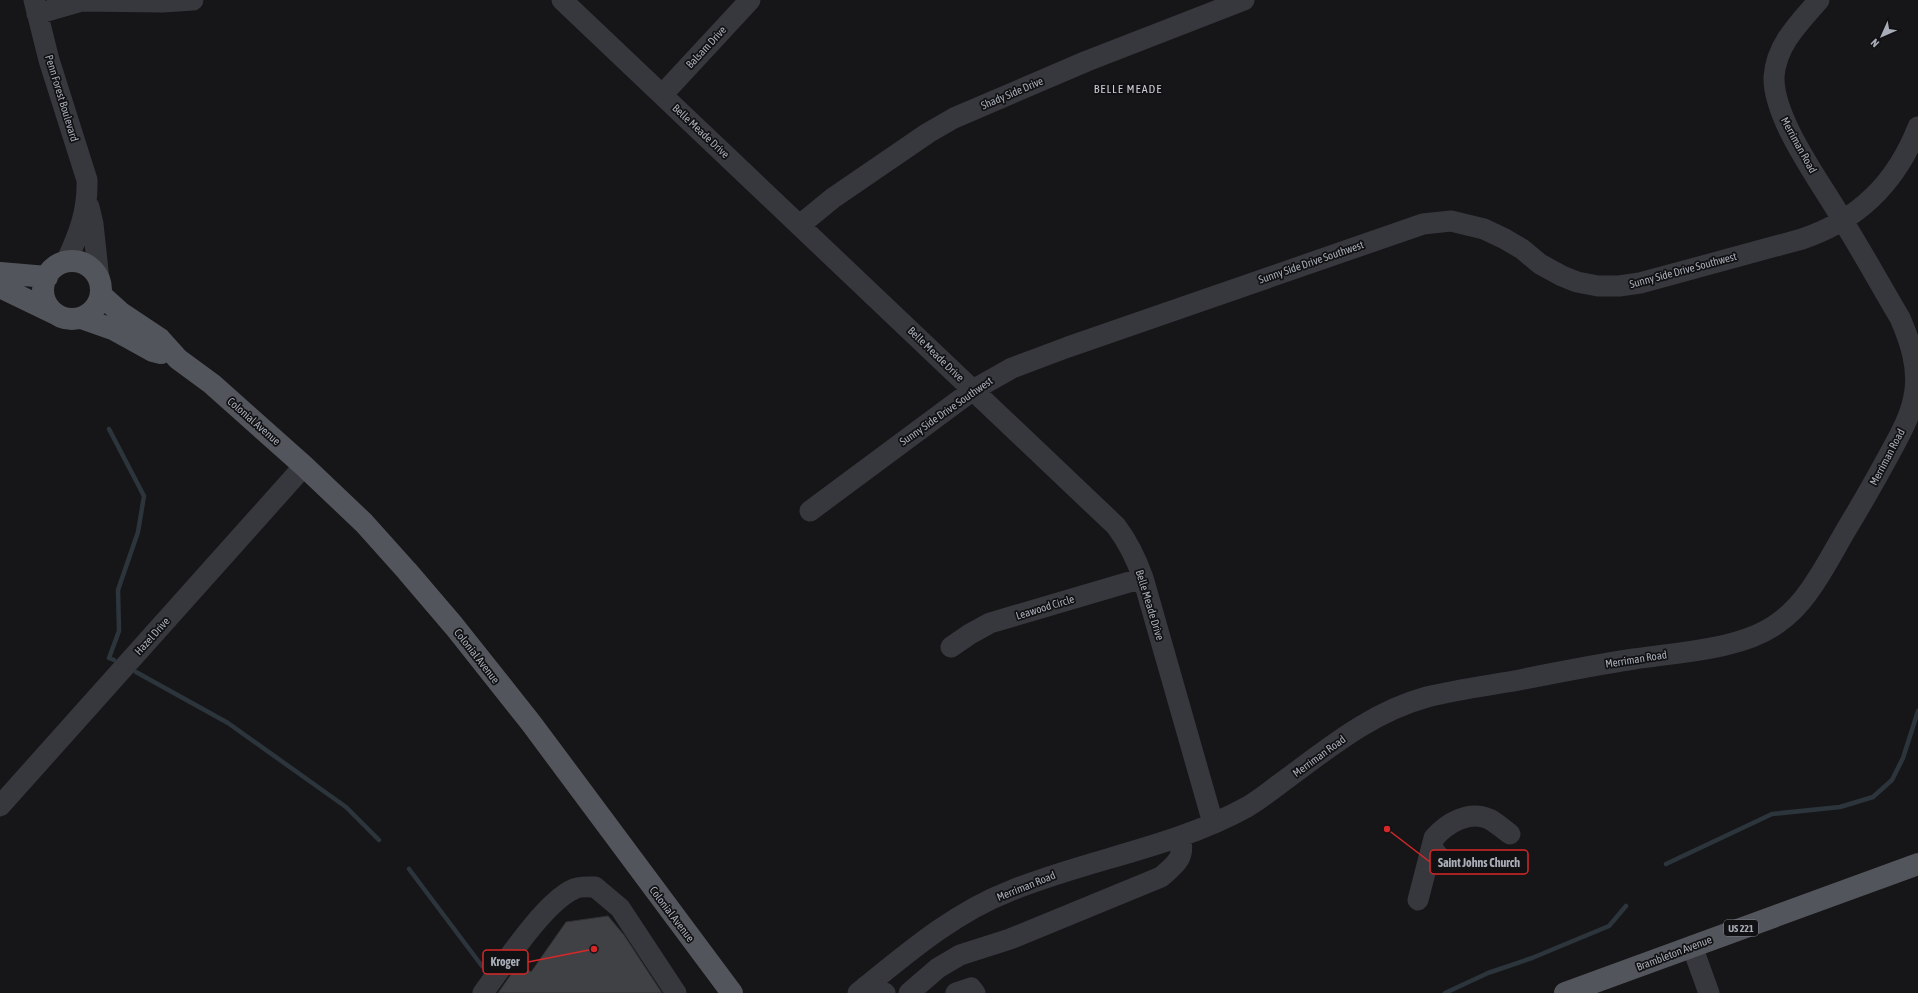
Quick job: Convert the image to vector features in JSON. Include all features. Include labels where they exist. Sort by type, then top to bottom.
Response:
[{"type":"main road","points":[[54,313],[47,305],[44,296],[44,286],[47,276],[55,267],[66,262]]},
{"type":"main road","name":"Colonial Avenue","points":[[66,262],[82,263],[95,272],[100,287],[121,313],[160,339],[178,359],[212,384],[304,466],[364,523],[454,626],[531,723],[732,993]]},
{"type":"main road","points":[[0,273],[47,276]]},
{"type":"main road","name":"Colonial Avenue","points":[[0,287],[67,319],[82,318],[115,330],[153,351],[178,359]]},
{"type":"main road","points":[[82,318],[95,309],[100,287]]},
{"type":"main road","name":"Brambleton Avenue","points":[[1565,993],[1918,864]]},
{"type":"street","points":[[35,7],[82,1],[162,2],[193,0]]},
{"type":"street","name":"Belle Meade Drive","points":[[562,0],[1116,526],[1126,539],[1136,558],[1143,578],[1213,823]]},
{"type":"street","name":"Balsam Drive","points":[[662,95],[750,0]]},
{"type":"street","name":"Shady Side Drive","points":[[800,225],[833,198],[928,133],[954,118],[1087,60],[1244,0]]},
{"type":"street","name":"Merriman Road","points":[[869,991],[914,948],[944,927],[1006,892],[1058,872],[1180,836],[1213,823],[1249,806],[1349,734],[1400,706],[1427,697],[1480,687],[1740,642],[1760,634],[1778,623],[1794,610],[1808,594],[1829,562],[1905,424],[1911,408],[1915,390],[1915,350],[1900,318],[1798,145],[1780,110],[1776,94],[1774,77],[1783,45],[1790,34],[1819,0]]},
{"type":"street","name":"Penn Forest Boulevard","points":[[35,7],[87,180],[87,196],[82,226],[66,262]]},
{"type":"street","name":"Sunny Side Drive Southwest","points":[[810,510],[973,390],[1012,368],[1068,347],[1423,224],[1451,221],[1484,229],[1522,249],[1540,264],[1577,282],[1598,286],[1619,286],[1640,283],[1802,239],[1824,232],[1844,221],[1869,202],[1887,183],[1902,161],[1918,127]]},
{"type":"street","name":"Penn Forest Boulevard","points":[[87,196],[93,224],[100,287]]},
{"type":"street","name":"Hazel Drive","points":[[0,806],[304,466]]},
{"type":"street","name":"Leawood Circle","points":[[951,647],[990,623],[1143,578]]},
{"type":"street","points":[[1418,900],[1434,838],[1440,831],[1463,817],[1475,816],[1489,819],[1510,834]]},
{"type":"street","points":[[909,993],[938,968],[960,955],[1010,939],[1162,877],[1177,863],[1184,848],[1180,836]]},
{"type":"street","points":[[1432,847],[1437,856],[1443,861],[1453,861]]},
{"type":"street","points":[[483,993],[529,931],[556,901],[574,888],[595,887],[620,908],[676,993]]},
{"type":"street","points":[[1692,946],[1709,993]]},
{"type":"street","points":[[956,993],[971,988],[975,993]]},
{"type":"building","points":[[608,916],[624,935],[662,993],[498,993],[519,963],[531,972],[566,922]]},
{"type":"waterway","points":[[109,429],[144,496],[138,532],[118,590],[119,631],[109,658],[114,660]]},
{"type":"waterway","points":[[136,672],[228,723],[346,807],[379,840]]},
{"type":"waterway","points":[[1666,864],[1772,814],[1840,807],[1873,797],[1892,780],[1903,758],[1918,711]]},
{"type":"waterway","points":[[409,869],[482,966]]},
{"type":"waterway","points":[[1445,993],[1488,973],[1532,958],[1609,926],[1626,906]]},
{"type":"place","name":"Saint Johns Church","points":[[1387,829]]},
{"type":"place","name":"Kroger","points":[[594,949]]},
{"type":"district","name":"BELLE MEADE","points":[[1128,89]]}]
